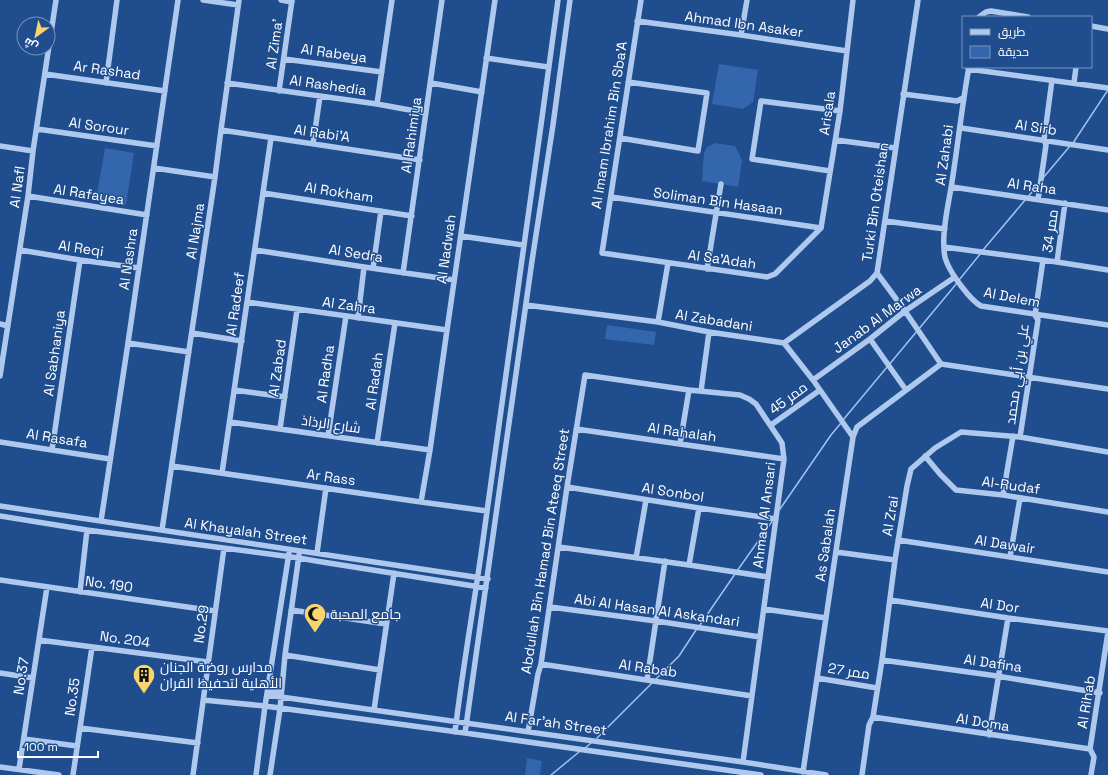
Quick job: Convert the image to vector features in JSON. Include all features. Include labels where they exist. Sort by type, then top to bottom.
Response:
[{"type":"street","name":"Al Nafl","points":[[0,376],[20,250],[33,151],[56,0]]},
{"type":"street","points":[[106,83],[117,0]]},
{"type":"street","name":"Al Nashra","points":[[101,521],[178,0]]},
{"type":"street","points":[[203,0],[239,3]]},
{"type":"street","points":[[281,0],[292,1]]},
{"type":"street","points":[[377,104],[392,0]]},
{"type":"street","name":"Al Rahimiya","points":[[403,273],[442,0]]},
{"type":"street","name":"Al Nadwah","points":[[421,502],[430,450],[446,330],[495,0]]},
{"type":"street","points":[[455,732],[558,0]]},
{"type":"street","points":[[466,733],[570,0]]},
{"type":"street","name":"Al Imam Ibrahim Bin Sba'A","points":[[602,253],[641,0]]},
{"type":"street","points":[[741,35],[747,0]]},
{"type":"street","name":"Arisala","points":[[822,228],[840,111],[853,0]]},
{"type":"street","name":"Turki Bin Oteishan","points":[[918,0],[877,273],[941,364]]},
{"type":"street","name":"Al Zima'","points":[[279,91],[292,1]]},
{"type":"street","name":"Al Najma","points":[[162,530],[215,177],[220,130],[239,3]]},
{"type":"street","points":[[980,16],[986,12],[991,11],[1022,16]]},
{"type":"street","name":"Ahmad Ibn Asaker","points":[[637,21],[847,51]]},
{"type":"street","points":[[1092,26],[1108,29]]},
{"type":"street","name":"Al Rabeya","points":[[284,58],[382,72]]},
{"type":"street","points":[[486,58],[548,68]]},
{"type":"street","points":[[969,68],[1108,88]]},
{"type":"street","name":"Al Zahabi","points":[[944,247],[945,229],[969,68]]},
{"type":"street","points":[[1074,83],[1076,68]]},
{"type":"street","name":"Ar Rashad","points":[[45,74],[165,91]]},
{"type":"street","points":[[1038,200],[1046,145],[1044,140],[1052,80]]},
{"type":"street","points":[[620,138],[698,151],[707,93],[628,82]]},
{"type":"street","points":[[430,83],[482,92]]},
{"type":"street","name":"Al Rashedia","points":[[227,84],[377,104],[426,113]]},
{"type":"street","points":[[903,94],[957,101],[964,98]]},
{"type":"street","points":[[313,144],[320,96]]},
{"type":"street","points":[[830,171],[752,159],[761,101],[840,111]]},
{"type":"street","points":[[543,107],[546,112],[550,114],[555,109]]},
{"type":"street","points":[[541,123],[546,121],[553,124]]},
{"type":"street","name":"Al Sirb","points":[[961,128],[1108,150]]},
{"type":"street","name":"Al Sorour","points":[[37,129],[157,146]]},
{"type":"street","name":"Al Rabi'A","points":[[220,130],[420,160]]},
{"type":"street","name":"Al Radeef","points":[[222,473],[272,138]]},
{"type":"street","points":[[836,140],[895,148]]},
{"type":"street","points":[[0,146],[33,151]]},
{"type":"street","points":[[154,168],[215,177]]},
{"type":"street","points":[[707,269],[720,184]]},
{"type":"street","name":"Al Raha","points":[[952,187],[1108,210]]},
{"type":"street","name":"Al Rokham","points":[[263,193],[381,210],[412,216]]},
{"type":"street","name":"Al Rafayea","points":[[28,196],[147,215]]},
{"type":"street","name":"Soliman Bin Hasaan","points":[[610,197],[822,228]]},
{"type":"street","name":"ممر 34","points":[[1058,262],[1065,203]]},
{"type":"street","points":[[373,268],[381,210]]},
{"type":"street","points":[[885,221],[945,229]]},
{"type":"street","name":"Al Sa'Adah","points":[[602,253],[767,277],[775,274],[822,228]]},
{"type":"street","points":[[460,236],[523,245]]},
{"type":"street","points":[[944,247],[1108,270]]},
{"type":"street","name":"Al Delem","points":[[944,247],[947,263],[955,277],[973,300],[981,306],[1108,325]]},
{"type":"street","name":"Al Reqi","points":[[20,250],[139,268]]},
{"type":"street","name":"Al Sedra","points":[[255,250],[454,280]]},
{"type":"street","name":"Al Sabhaniya","points":[[52,450],[80,260]]},
{"type":"street","name":"علي بن أبي محمد","points":[[1020,437],[1038,320],[1035,315],[1043,260]]},
{"type":"street","points":[[658,322],[668,263]]},
{"type":"street","points":[[358,318],[364,267]]},
{"type":"street","points":[[877,273],[870,281],[784,343],[813,380],[852,437],[857,427],[941,364],[1108,389]]},
{"type":"street","name":"Janab Al Marwa","points":[[813,380],[870,339],[905,311],[955,277]]},
{"type":"street","name":"Al Zahra","points":[[247,302],[446,330]]},
{"type":"street","name":"Al Zabadani","points":[[526,305],[658,322],[709,332],[784,343]]},
{"type":"street","name":"Al Zabad","points":[[280,429],[297,310]]},
{"type":"street","name":"Al Radha","points":[[328,436],[346,316]]},
{"type":"street","name":"Al Radah","points":[[378,443],[395,323]]},
{"type":"street","points":[[0,324],[8,326]]},
{"type":"street","points":[[701,391],[709,332]]},
{"type":"street","points":[[192,333],[242,341]]},
{"type":"street","points":[[870,339],[906,390]]},
{"type":"street","points":[[128,342],[189,352]]},
{"type":"street","name":"Ahmad Al Ansari","points":[[585,375],[689,390],[740,395],[756,404],[782,443],[784,459],[743,762]]},
{"type":"street","name":"Abdullah Bin Hamad Bin Ateeq Street","points":[[528,732],[541,664],[585,375]]},
{"type":"street","points":[[234,390],[285,397]]},
{"type":"street","points":[[680,444],[689,390]]},
{"type":"street","name":"ممر 45","points":[[771,426],[820,390]]},
{"type":"street","name":"شارع الرذاذ","points":[[230,422],[430,450]]},
{"type":"street","name":"Al Rahalah","points":[[576,429],[784,459]]},
{"type":"street","name":"Al Zrai","points":[[862,775],[869,725],[873,717],[882,660],[894,560],[911,469],[925,456],[961,432],[1020,437],[1108,452]]},
{"type":"street","points":[[1003,495],[1012,436]]},
{"type":"street","name":"As Sabalah","points":[[803,772],[852,437]]},
{"type":"street","name":"Al Rasafa","points":[[0,442],[110,459]]},
{"type":"street","name":"Al-Rudaf","points":[[925,456],[956,490],[1003,495],[1108,512]]},
{"type":"street","name":"Ar Rass","points":[[172,466],[487,511]]},
{"type":"street","name":"Al Sonbol","points":[[567,487],[776,519]]},
{"type":"street","points":[[316,561],[309,558],[307,555],[316,553],[326,488]]},
{"type":"street","points":[[1010,557],[1020,498]]},
{"type":"street","points":[[636,558],[646,500]]},
{"type":"street","name":"Al Khayalah Street","points":[[0,506],[488,579]]},
{"type":"street","points":[[689,565],[699,508]]},
{"type":"street","points":[[42,522],[49,519],[49,516],[44,513]]},
{"type":"street","name":"Al Khayalah Street","points":[[0,516],[87,530],[289,556],[486,588]]},
{"type":"street","points":[[66,526],[60,522],[60,519],[64,517],[72,517]]},
{"type":"street","points":[[80,592],[87,530]]},
{"type":"street","name":"Al Dawair","points":[[898,540],[1108,572]]},
{"type":"street","points":[[270,554],[282,555],[282,550],[272,547]]},
{"type":"street","points":[[559,547],[665,561],[768,578]]},
{"type":"street","name":"No.29","points":[[193,775],[224,548]]},
{"type":"street","points":[[256,775],[265,706],[290,549]]},
{"type":"street","points":[[270,775],[282,697],[285,655],[300,550]]},
{"type":"street","points":[[836,552],[894,560]]},
{"type":"street","points":[[647,680],[665,561]]},
{"type":"street","points":[[374,710],[394,573]]},
{"type":"street","points":[[459,584],[465,580],[463,575]]},
{"type":"street","name":"No. 190","points":[[0,580],[215,611]]},
{"type":"street","name":"No.37","points":[[19,769],[47,587]]},
{"type":"street","name":"Al Dor","points":[[890,600],[1008,618],[1108,631]]},
{"type":"street","name":"Abi Al Hasan Al Askandari","points":[[550,607],[760,637]]},
{"type":"street","points":[[764,609],[826,618]]},
{"type":"street","points":[[291,610],[386,624]]},
{"type":"street","points":[[989,735],[1008,618]]},
{"type":"street","name":"Al Rihab","points":[[1091,775],[1094,757],[1090,749],[1100,693],[1108,631]]},
{"type":"street","name":"No. 204","points":[[39,640],[208,662]]},
{"type":"street","name":"No.35","points":[[73,775],[92,647]]},
{"type":"street","points":[[285,655],[380,670]]},
{"type":"street","name":"Al Dafina","points":[[882,660],[998,676],[1100,693]]},
{"type":"street","name":"Al Rabab","points":[[541,664],[752,696]]},
{"type":"street","points":[[0,673],[33,678]]},
{"type":"street","name":"ممر 27","points":[[817,678],[877,688]]},
{"type":"street","points":[[269,682],[270,691],[277,692],[282,684]]},
{"type":"street","name":"Al Far'ah Street","points":[[267,695],[826,775]]},
{"type":"street","name":"Al Far'ah Street","points":[[203,700],[265,706],[466,733],[761,775]]},
{"type":"street","points":[[458,704],[459,714],[461,715],[464,715],[469,704]]},
{"type":"street","points":[[264,716],[268,708],[274,710],[278,718]]},
{"type":"street","name":"Al Doma","points":[[873,717],[1090,749]]},
{"type":"street","points":[[80,728],[198,743]]},
{"type":"street","points":[[24,739],[77,746]]},
{"type":"street","points":[[0,767],[59,775]]},
{"type":"green space","points":[[719,64],[758,70],[753,102],[743,109],[712,104]]},
{"type":"green space","points":[[715,143],[735,146],[742,160],[738,187],[702,181],[704,153],[707,147]]},
{"type":"green space","points":[[105,148],[134,153],[126,205],[96,199]]},
{"type":"green space","points":[[607,325],[656,332],[654,345],[605,339]]},
{"type":"green space","points":[[527,758],[542,761],[540,775],[525,775]]},
{"type":"waterway","points":[[1073,143],[1108,90]]},
{"type":"waterway","points":[[1043,178],[1070,146]]},
{"type":"waterway","points":[[1028,197],[1038,184]]},
{"type":"waterway","points":[[983,250],[1026,199]]},
{"type":"waterway","points":[[959,280],[981,253]]},
{"type":"waterway","points":[[843,420],[957,283]]},
{"type":"waterway","points":[[780,509],[831,435],[841,423]]},
{"type":"waterway","points":[[737,571],[773,520]]},
{"type":"waterway","points":[[700,625],[735,574]]},
{"type":"waterway","points":[[656,679],[679,656],[696,630]]},
{"type":"waterway","points":[[597,738],[652,683]]},
{"type":"waterway","points":[[585,748],[591,743]]},
{"type":"waterway","points":[[551,775],[579,752]]},
{"type":"place","name":"جامع المحبة","points":[[315,634]]},
{"type":"place","name":"مدارس روضة الجنان الأهلية لتحفيظ القران","points":[[144,694]]}]
